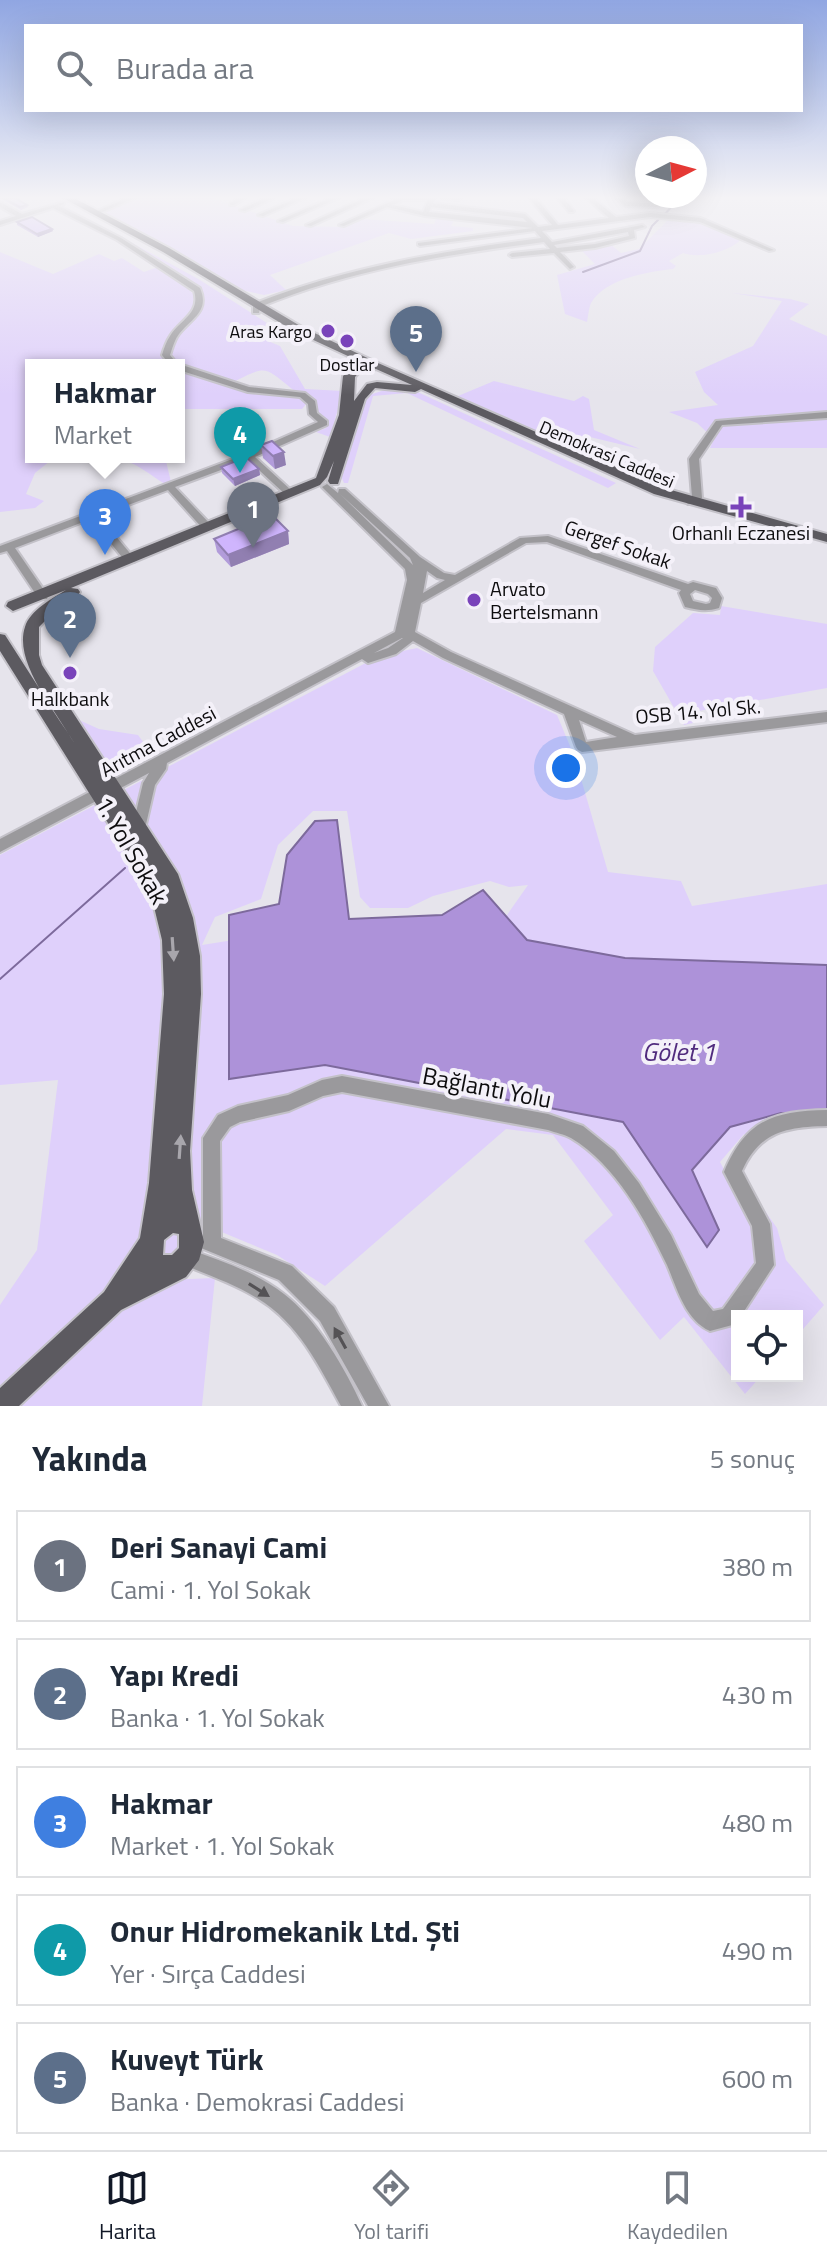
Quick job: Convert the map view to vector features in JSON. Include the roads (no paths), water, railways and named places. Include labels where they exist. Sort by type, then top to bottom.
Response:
[{"type":"main road","points":[[184,264],[257,304]]},
{"type":"main road","points":[[184,264],[257,304]]},
{"type":"main road","name":"Demokrasi Caddesi","points":[[257,304],[278,318],[383,368],[628,478],[691,502],[827,538]]},
{"type":"main road","name":"Demokrasi Caddesi","points":[[257,304],[329,352],[359,384],[404,386],[425,392],[627,484],[685,506],[827,546]]},
{"type":"main road","points":[[6,609],[289,493],[325,483],[362,392],[387,380],[383,368],[358,367],[350,375],[341,442]]},
{"type":"main road","name":"1. Yol Sokak","points":[[190,1246],[182,1205],[179,1160],[191,991],[188,930],[171,880],[0,637],[19,635],[50,607],[75,591],[325,483]]},
{"type":"main road","points":[[6,609],[32,608],[37,616],[33,625]]},
{"type":"main road","name":"1. Yol Sokak","points":[[33,625],[31,655],[35,666],[158,887],[171,924],[169,1073],[151,1240],[112,1301]]},
{"type":"main road","points":[[170,1220],[190,1246],[157,1267],[151,1240],[170,1220]]},
{"type":"main road","points":[[0,1406],[112,1301],[190,1246]]},
{"type":"street","points":[[157,264],[197,290],[200,296],[198,308],[175,334],[166,355],[170,359]]},
{"type":"street","points":[[257,304],[388,264]]},
{"type":"street","points":[[567,264],[570,267]]},
{"type":"street","points":[[278,318],[279,305],[285,294]]},
{"type":"street","points":[[257,304],[279,305]]},
{"type":"street","points":[[43,596],[5,548],[249,456],[324,423],[313,414],[312,403],[302,395],[248,389],[185,369]]},
{"type":"street","points":[[691,502],[697,498],[694,459],[719,423],[827,415]]},
{"type":"street","points":[[249,456],[289,493]]},
{"type":"street","points":[[325,483],[437,573],[454,578]]},
{"type":"street","points":[[325,483],[407,562],[412,574],[414,604]]},
{"type":"street","points":[[169,486],[208,528]]},
{"type":"street","points":[[93,515],[130,560]]},
{"type":"street","name":"Gergef Sokak","points":[[414,604],[534,539]]},
{"type":"street","name":"Gergef Sokak","points":[[414,604],[524,540],[534,539],[548,539],[688,588]]},
{"type":"street","points":[[405,637],[422,572],[414,556]]},
{"type":"street","name":"OSB 14. Yol Sk.","points":[[405,637],[634,740],[827,717]]},
{"type":"street","name":"Arıtma Caddesi","points":[[0,846],[405,637]]},
{"type":"street","points":[[570,712],[582,747],[634,740]]},
{"type":"street","points":[[139,832],[149,783],[161,765],[180,752]]},
{"type":"street","name":"Bağlantı Yolu","points":[[190,1246],[211,1138],[224,1121],[342,1084],[548,1122],[576,1131],[608,1160],[640,1198],[659,1230],[694,1308],[710,1321],[729,1317],[765,1265],[761,1224],[733,1172],[742,1148],[761,1131],[792,1121],[827,1118]]},
{"type":"street","points":[[190,1246],[287,1308],[328,1364],[352,1406]]},
{"type":"street","points":[[190,1246],[285,1273],[327,1314],[379,1406]]},
{"type":"water","name":"Gölet 1","points":[[337,820],[349,919],[442,915],[483,890],[527,940],[625,958],[827,965],[827,1115],[781,1113],[730,1127],[692,1170],[719,1230],[707,1247],[623,1122],[325,1065],[229,1079],[229,915],[279,904],[287,855],[315,821]]},
{"type":"waterway","points":[[583,272],[606,264]]},
{"type":"waterway","points":[[0,979],[125,868]]},
{"type":"place","name":"Aras Kargo","points":[[328,331]]},
{"type":"place","name":"Dostlar","points":[[347,341]]},
{"type":"place","name":"Kuveyt Türk","points":[[416,372]]},
{"type":"place","name":"Onur Hidromekanik Ltd. Şti","points":[[240,473]]},
{"type":"place","name":"Orhanlı Eczanesi","points":[[741,507]]},
{"type":"place","name":"Deri Sanayi Cami","points":[[253,548]]},
{"type":"place","name":"Hakmar","points":[[105,555]]},
{"type":"place","name":"Arvato Bertelsmann","points":[[474,600]]},
{"type":"place","name":"Yapı Kredi","points":[[70,658]]},
{"type":"place","name":"Halkbank","points":[[70,673]]}]
